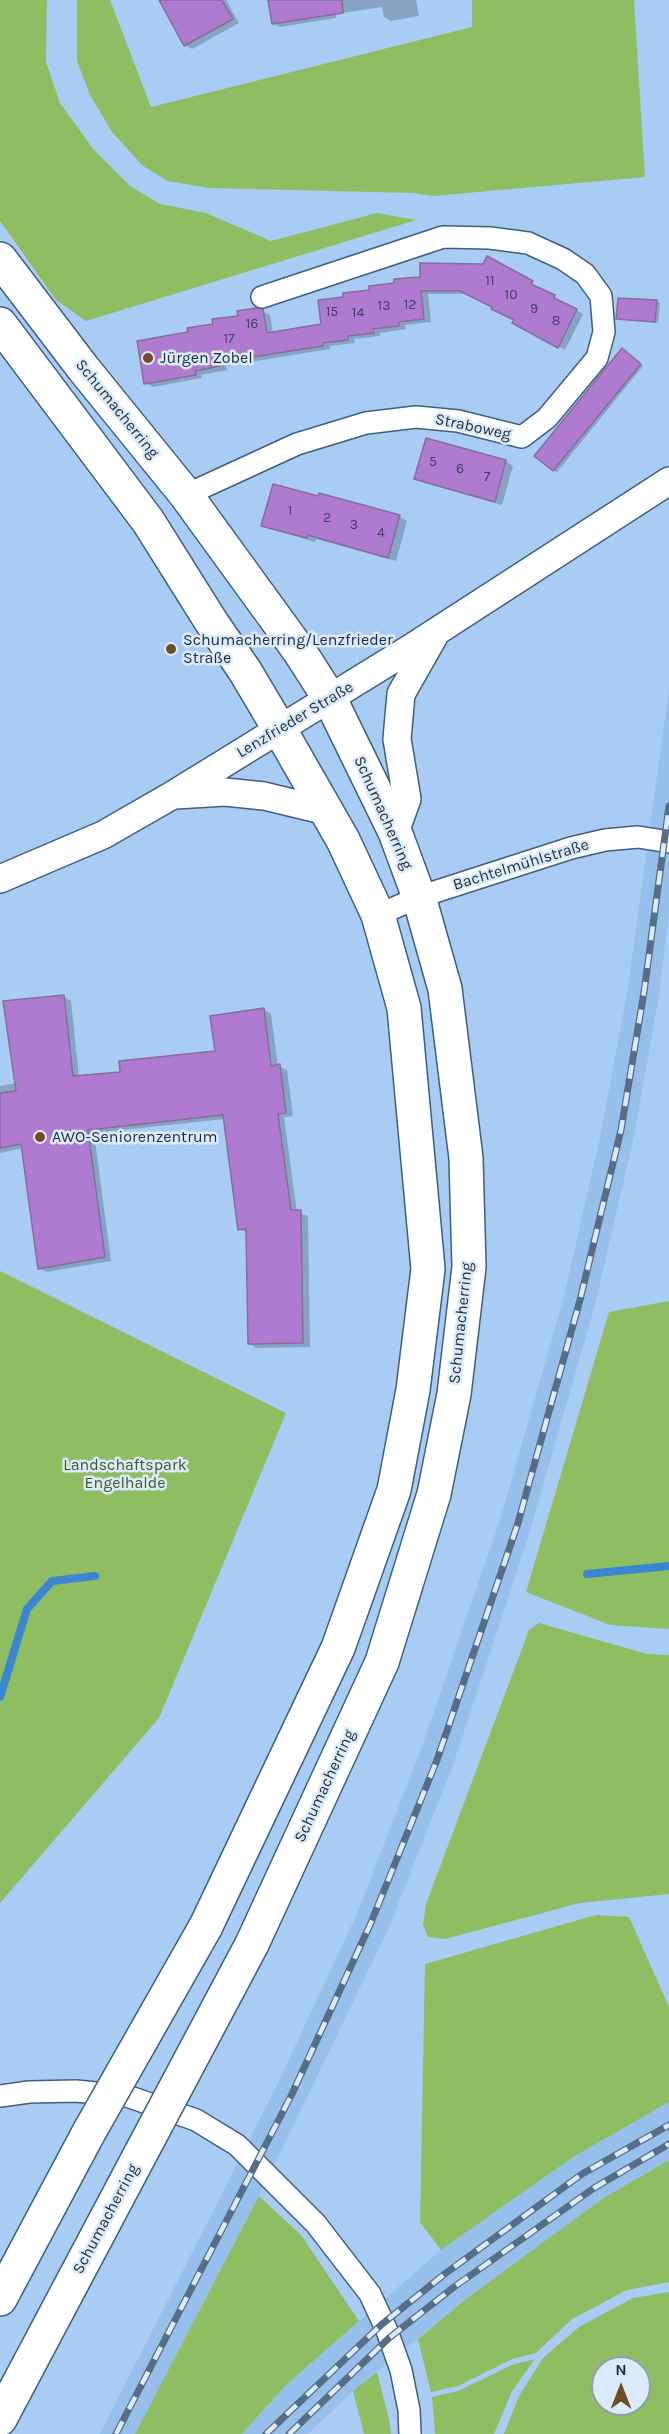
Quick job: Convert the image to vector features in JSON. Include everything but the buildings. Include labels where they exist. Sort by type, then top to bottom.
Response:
[{"type":"main road","name":"Schumacherring","points":[[0,259],[83,368],[186,495],[300,652],[330,699],[395,832],[419,897],[445,989],[466,1158],[469,1267],[454,1394],[434,1494],[382,1662],[252,1944],[0,2419]]},
{"type":"main road","points":[[0,324],[148,520],[212,623],[245,671],[343,840],[378,915],[404,1008],[413,1082],[428,1269],[413,1390],[394,1490],[338,1648],[206,1926],[62,2179],[0,2300]]},
{"type":"street","name":"Straboweg","points":[[186,495],[297,444],[366,423],[416,417],[458,421],[522,437],[547,418],[597,357],[604,332],[601,296],[585,274],[563,259],[528,243],[490,238],[443,237],[262,297]]},
{"type":"street","name":"Lenzfrieder Straße","points":[[0,879],[103,835],[171,796],[436,632],[631,508],[669,481]]},
{"type":"street","points":[[395,832],[407,799],[397,739],[400,694],[436,632]]},
{"type":"street","points":[[171,796],[225,792],[264,796],[326,811]]},
{"type":"street","name":"Bachtelmühlstraße","points":[[378,915],[419,897],[536,859],[605,840],[638,837],[669,842]]},
{"type":"street","points":[[0,2096],[29,2092],[76,2091],[127,2096],[196,2120],[237,2145],[316,2224],[370,2294],[400,2370],[409,2410],[410,2434]]},
{"type":"shaded area","points":[[669,689],[669,913],[659,995],[634,1136],[595,1305],[528,1538],[452,1768],[387,1932],[259,2196],[135,2434],[100,2434],[277,2085],[356,1916],[420,1752],[500,1520],[564,1297],[602,1128],[628,987]]},
{"type":"shaded area","points":[[669,2102],[669,2160],[602,2199],[466,2299],[353,2391],[308,2434],[242,2434],[285,2386],[441,2250],[573,2157]]},
{"type":"green space","points":[[0,0],[47,0],[46,62],[60,103],[94,150],[130,186],[160,204],[206,213],[271,241],[377,213],[416,220],[86,321],[56,300],[0,221]]},
{"type":"green space","points":[[77,0],[110,0],[151,107],[472,27],[472,0],[634,0],[645,177],[433,196],[413,193],[210,188],[168,181],[143,166],[112,132],[90,95],[77,61]]},
{"type":"green space","name":"Landschaftspark Engelhalde","points":[[0,1271],[286,1413],[159,1718],[0,1903]]},
{"type":"green space","points":[[669,1301],[669,1629],[610,1625],[526,1592],[609,1312]]},
{"type":"green space","points":[[539,1623],[647,1654],[669,1655],[669,1894],[580,1903],[445,1939],[428,1937],[423,1925],[426,1904],[529,1630]]},
{"type":"green space","points":[[596,1915],[629,1917],[669,2007],[669,2102],[573,2157],[441,2250],[420,2222],[425,1964]]},
{"type":"green space","points":[[669,2160],[669,2282],[627,2290],[572,2319],[536,2353],[512,2359],[458,2386],[431,2392],[418,2339],[466,2299],[602,2199]]},
{"type":"green space","points":[[259,2196],[301,2235],[359,2321],[285,2386],[242,2434],[135,2434]]},
{"type":"green space","points":[[669,2292],[669,2434],[504,2434],[519,2396],[543,2358],[579,2327],[633,2298]]},
{"type":"green space","points":[[535,2359],[512,2391],[494,2434],[435,2434],[432,2397],[458,2391],[514,2364]]},
{"type":"green space","points":[[377,2372],[391,2434],[364,2434],[353,2391]]},
{"type":"waterway","points":[[587,1574],[669,1566]]},
{"type":"waterway","points":[[0,1697],[27,1609],[52,1581],[95,1576]]},
{"type":"railway","points":[[116,2434],[291,2096],[370,1925],[437,1760],[518,1523],[580,1300],[621,1130],[644,992],[669,806]]},
{"type":"railway","points":[[266,2434],[381,2325],[446,2273],[582,2174],[669,2125]]},
{"type":"railway","points":[[289,2434],[389,2338],[454,2287],[594,2188],[669,2144]]},
{"type":"place","name":"Jürgen Zobel","points":[[148,358]]},
{"type":"place","name":"Schumacherring/Lenzfrieder Straße","points":[[171,649]]},
{"type":"place","name":"AWO-Seniorenzentrum","points":[[40,1137]]}]
